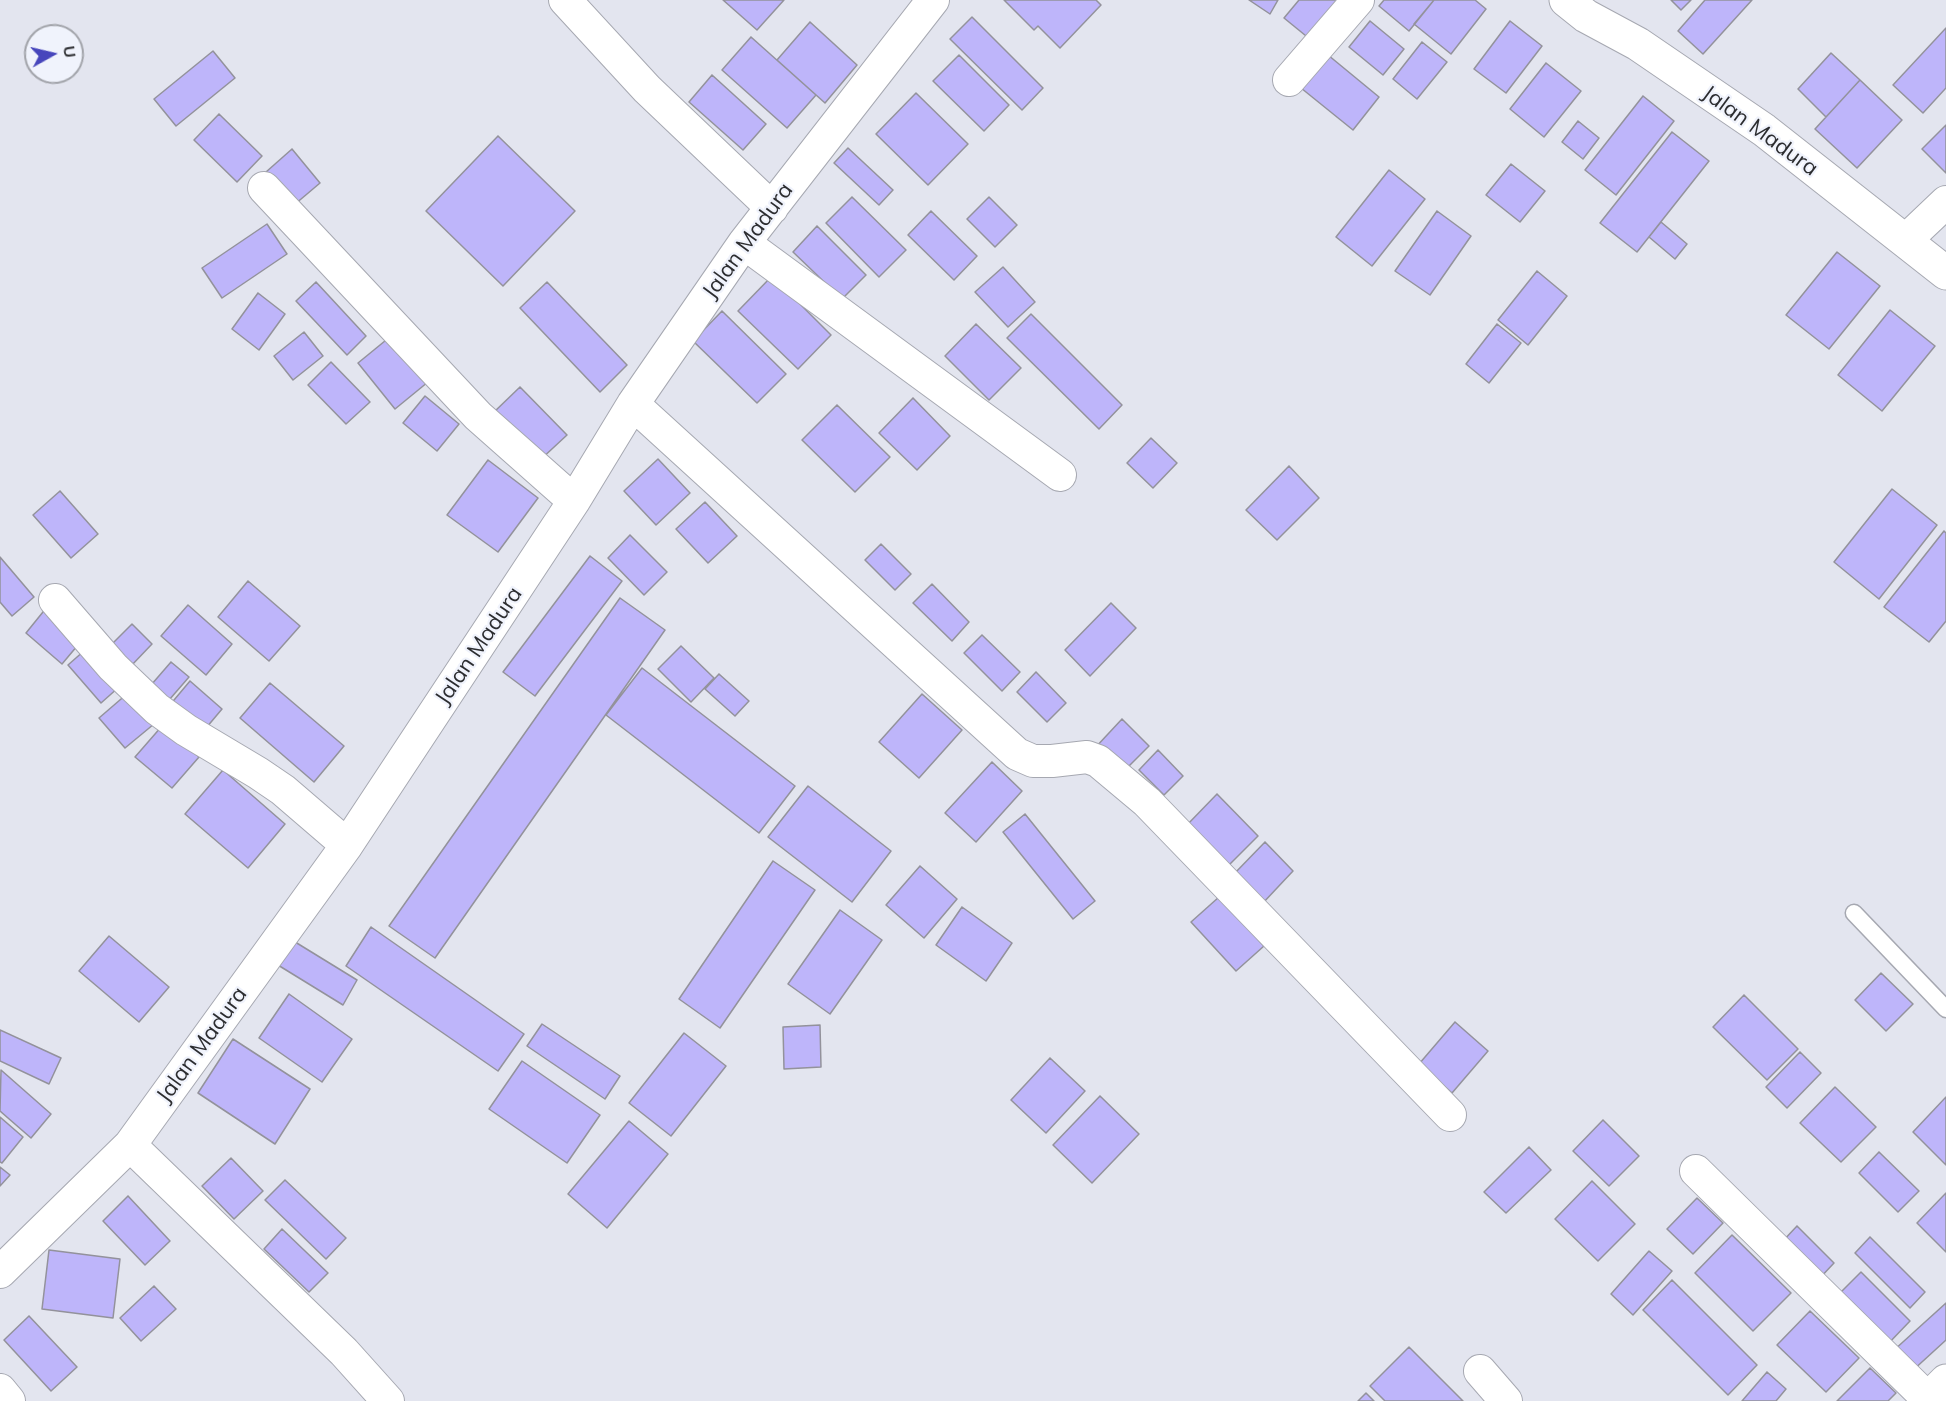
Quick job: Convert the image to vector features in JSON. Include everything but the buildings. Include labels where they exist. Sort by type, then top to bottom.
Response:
[{"type":"street","points":[[566,0],[647,89],[772,208]]},
{"type":"street","name":"Jalan Madura","points":[[0,1272],[130,1145],[346,845],[574,501],[633,404],[744,243],[933,0]]},
{"type":"street","points":[[1289,80],[1358,0]]},
{"type":"street","name":"Jalan Madura","points":[[1566,0],[1586,16],[1638,44],[1764,129],[1946,273]]},
{"type":"street","points":[[264,188],[478,416],[574,501]]},
{"type":"street","points":[[1906,240],[1946,201]]},
{"type":"street","points":[[744,243],[1060,475]]},
{"type":"street","points":[[633,404],[1017,754],[1033,761],[1087,757],[1098,761],[1147,802],[1450,1115]]},
{"type":"street","points":[[56,600],[113,667],[157,709],[186,730],[283,790],[346,845]]},
{"type":"street","points":[[130,1145],[344,1352],[388,1401]]},
{"type":"street","points":[[1696,1171],[1934,1394]]},
{"type":"street","points":[[1480,1371],[1506,1401]]},
{"type":"street","points":[[0,1390],[9,1401]]},
{"type":"lane","points":[[1854,913],[1946,1009]]}]
